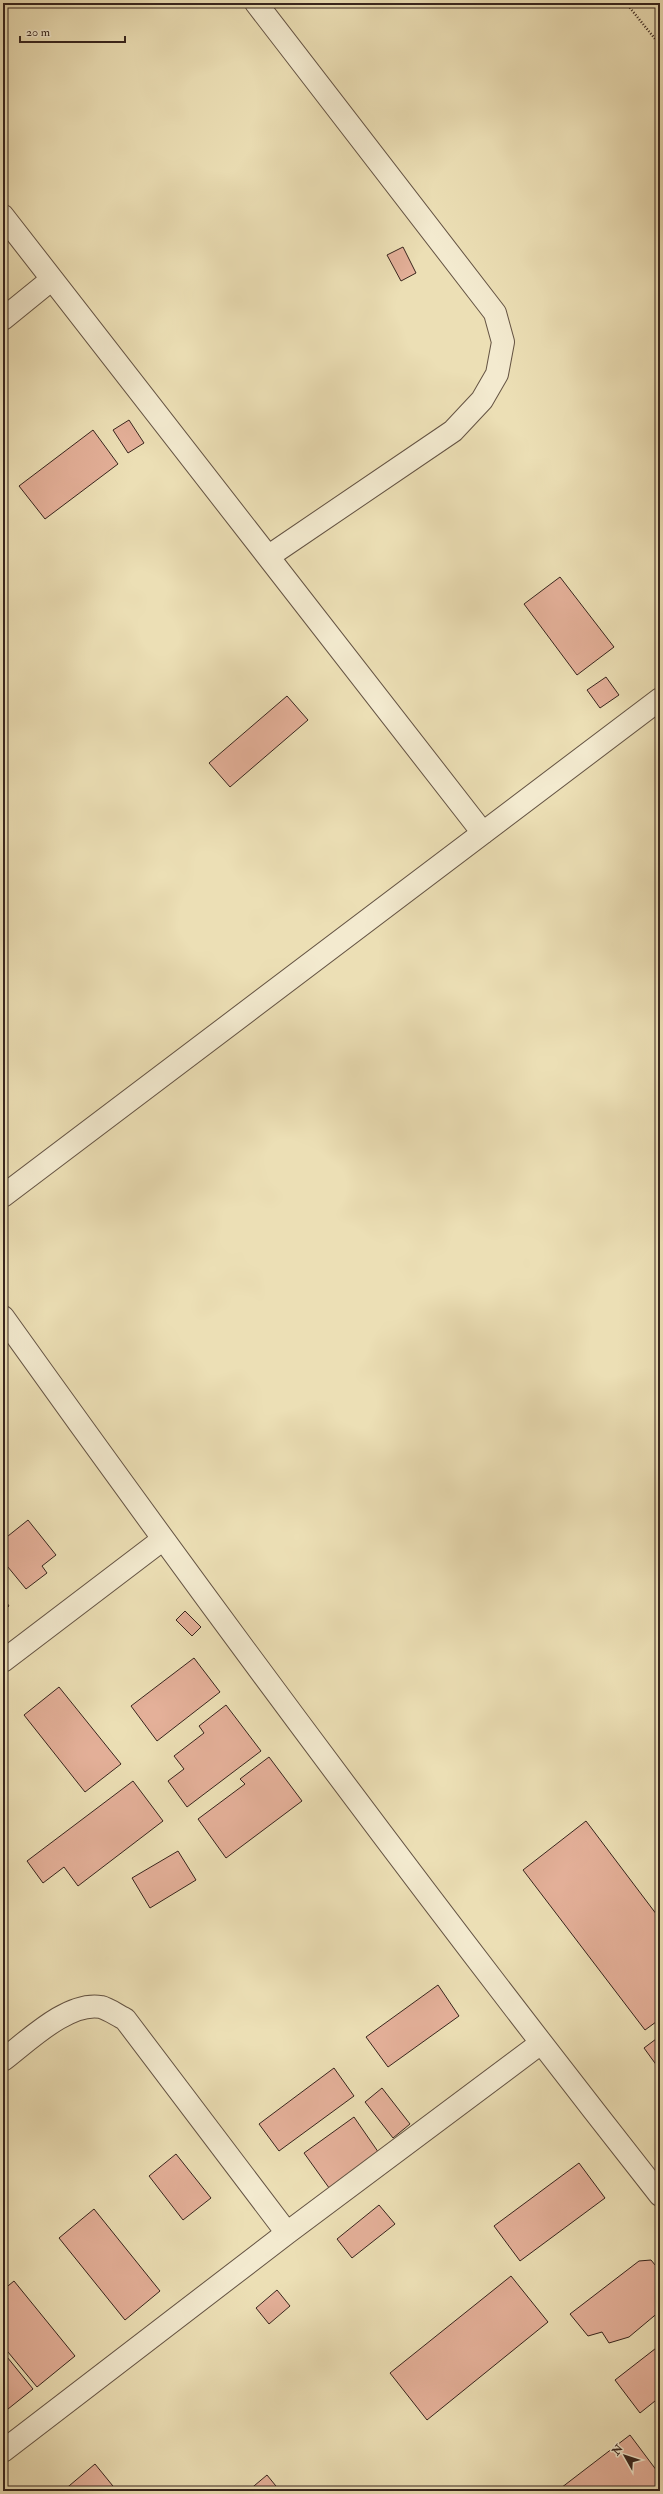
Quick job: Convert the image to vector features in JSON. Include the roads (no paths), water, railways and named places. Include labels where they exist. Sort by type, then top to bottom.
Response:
[{"type":"street","points":[[256,3],[494,313],[503,342],[497,374],[482,400],[453,431],[269,556]]},
{"type":"street","points":[[3,216],[51,280],[269,556],[483,833]]},
{"type":"street","points":[[3,319],[51,280]]},
{"type":"street","points":[[3,1196],[660,699]]},
{"type":"street","points":[[3,1317],[162,1540],[540,2043],[660,2195]]},
{"type":"street","points":[[3,1660],[162,1540]]},
{"type":"street","points":[[3,2060],[60,2017],[80,2008],[101,2007],[125,2020],[287,2233]]},
{"type":"street","points":[[3,2451],[287,2233],[540,2043]]}]
